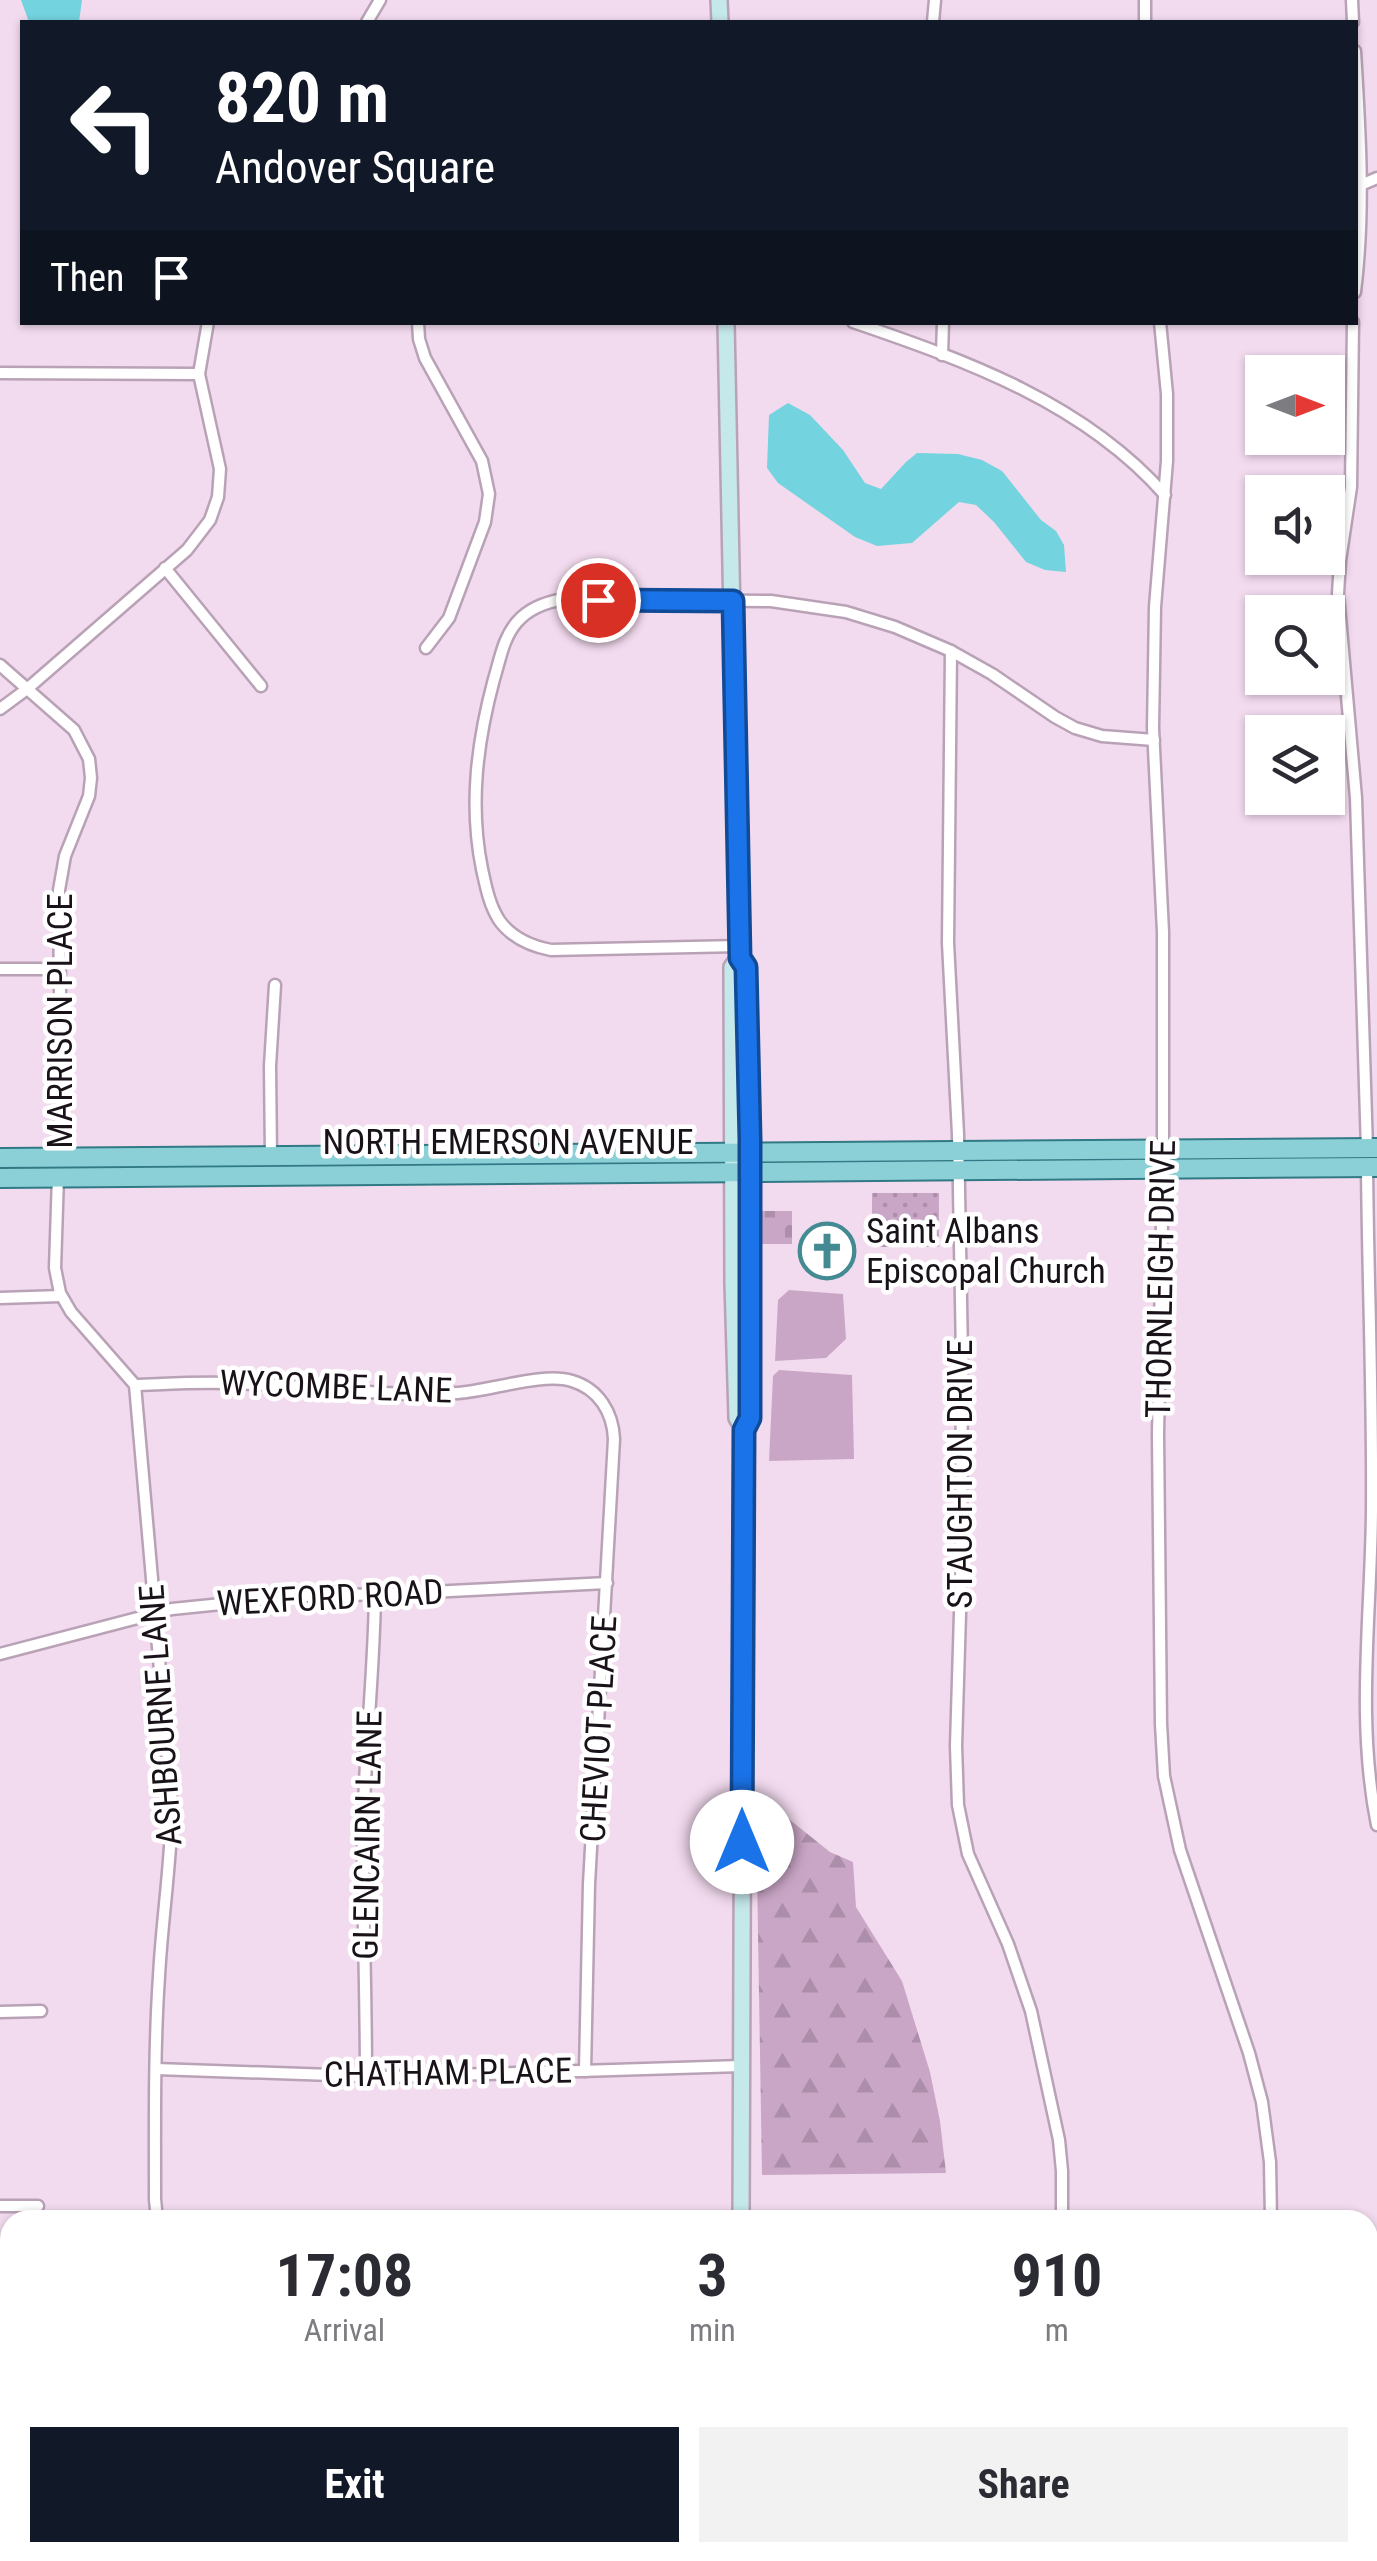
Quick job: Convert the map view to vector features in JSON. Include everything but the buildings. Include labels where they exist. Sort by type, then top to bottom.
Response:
[{"type":"main road","points":[[726,325],[739,952],[746,967],[741,1163],[732,1283],[738,1418],[744,1430],[741,2210]]},
{"type":"main road","name":"NORTH EMERSON AVENUE","points":[[0,1178],[59,1168],[270,1157],[741,1163]]},
{"type":"main road","name":"NORTH EMERSON AVENUE","points":[[0,1158],[59,1168],[270,1176],[741,1163],[1372,1157]]},
{"type":"street","points":[[1358,108],[1362,184],[1358,267]]},
{"type":"street","points":[[1362,184],[1377,178]]},
{"type":"street","points":[[0,710],[187,550],[206,528],[220,488],[218,455],[199,374],[207,325]]},
{"type":"street","points":[[418,325],[425,358],[482,461],[489,494],[484,527],[449,618],[426,648]]},
{"type":"street","points":[[862,325],[1015,384],[1069,414],[1125,456],[1165,495]]},
{"type":"street","points":[[942,356],[943,325]]},
{"type":"street","name":"THORNLEIGH DRIVE","points":[[1160,325],[1168,432],[1156,607],[1154,740],[1163,932],[1158,1435],[1160,1724],[1164,1776],[1180,1850],[1249,2052],[1262,2102],[1270,2162],[1271,2210]]},
{"type":"street","points":[[1353,325],[1350,510],[1338,594],[1356,798],[1372,1157],[1372,1513],[1366,1725],[1369,1780],[1377,1825]]},
{"type":"street","points":[[0,374],[199,374]]},
{"type":"street","points":[[165,568],[262,686]]},
{"type":"street","points":[[739,952],[556,950],[525,942],[506,928],[491,904],[481,863],[475,812],[478,754],[486,710],[508,636],[525,614],[564,599],[790,603],[846,612],[895,627],[951,652],[992,674],[1068,725],[1102,736],[1154,740]]},
{"type":"street","name":"STAUGHTON DRIVE","points":[[951,652],[948,943],[958,1161],[962,1414],[958,1805],[968,1854],[1008,1944],[1031,2011],[1059,2140],[1062,2210]]},
{"type":"street","name":"MARRISON PLACE","points":[[0,665],[79,737],[88,754],[91,773],[88,796],[60,875],[55,1268],[62,1296]]},
{"type":"street","points":[[0,969],[60,969]]},
{"type":"street","points":[[270,1176],[275,985]]},
{"type":"street","points":[[0,1298],[62,1296],[71,1312],[135,1385]]},
{"type":"street","name":"WYCOMBE LANE","points":[[135,1385],[228,1383],[399,1394],[460,1393],[558,1379],[576,1382],[594,1392]]},
{"type":"street","name":"ASHBOURNE LANE","points":[[135,1385],[172,1807],[159,1976],[156,2210]]},
{"type":"street","name":"CHEVIOT PLACE","points":[[585,2071],[589,1884],[614,1434],[609,1411],[594,1392]]},
{"type":"street","name":"WEXFORD ROAD","points":[[0,1654],[172,1608],[276,1598],[607,1583]]},
{"type":"street","name":"GLENCAIRN LANE","points":[[366,2077],[364,1839],[375,1594]]},
{"type":"street","points":[[0,2012],[41,2011]]},
{"type":"street","name":"CHATHAM PLACE","points":[[156,2068],[366,2077],[741,2066]]},
{"type":"street","points":[[0,2206],[38,2206]]},
{"type":"green space","points":[[872,1193],[939,1193],[939,1247],[872,1247]]},
{"type":"green space","points":[[761,1211],[792,1211],[792,1244],[761,1244]]},
{"type":"green space","points":[[789,1290],[843,1294],[846,1339],[826,1358],[775,1361],[778,1300]]},
{"type":"green space","points":[[779,1370],[852,1375],[854,1459],[769,1461],[773,1376]]},
{"type":"green space","points":[[756,1812],[785,1816],[830,1852],[853,1862],[856,1907],[902,1981],[930,2072],[946,2173],[762,2175]]},
{"type":"water","points":[[21,0],[82,0],[79,20],[28,20]]},
{"type":"water","points":[[788,403],[810,415],[843,450],[865,483],[881,489],[917,453],[958,454],[982,460],[1002,471],[1041,520],[1056,531],[1064,545],[1066,572],[1045,570],[1026,562],[976,505],[959,502],[912,543],[877,546],[855,537],[778,483],[767,468],[769,415]]},
{"type":"place","name":"Saint Albans Episcopal Church","points":[[827,1251]]},
{"type":"route","points":[[598,600],[733,601],[740,958],[746,967],[750,1139],[750,1418],[744,1430],[742,1842]]}]
